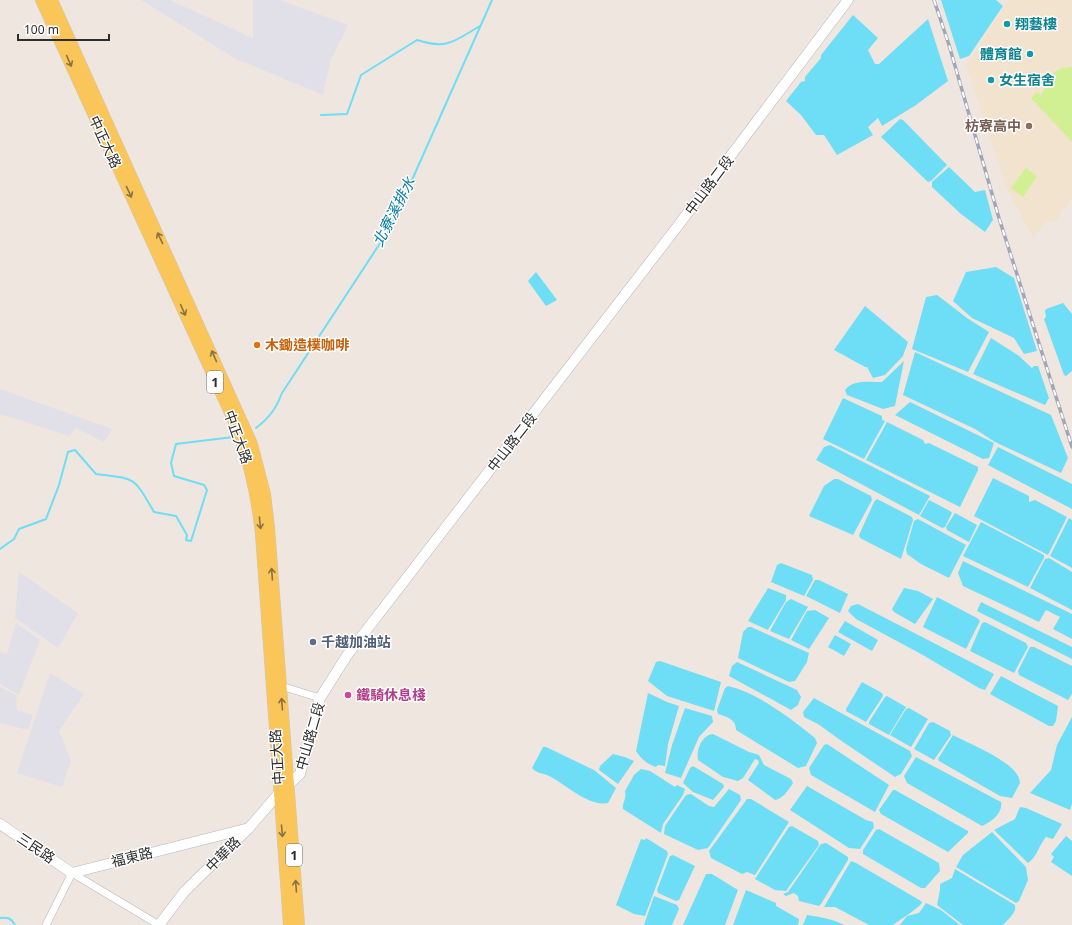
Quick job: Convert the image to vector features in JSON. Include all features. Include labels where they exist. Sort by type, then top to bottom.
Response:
[{"type":"main road","name":"中正大路","points":[[41,0],[231,415],[248,460],[256,494],[261,534],[279,793]]},
{"type":"main road","name":"中正大路","points":[[52,0],[252,444],[264,494],[269,527],[289,785]]},
{"type":"main road","name":"中山路二段","points":[[289,785],[299,925]]},
{"type":"main road","name":"1","points":[[279,793],[289,925]]},
{"type":"street","name":"中山路二段","points":[[289,785],[300,774],[320,698],[348,654],[677,227],[848,0]]},
{"type":"street","points":[[281,686],[320,698]]},
{"type":"street","name":"中華路","points":[[159,925],[184,892],[249,828],[279,793],[289,785]]},
{"type":"street","name":"三民路","points":[[0,824],[72,872]]},
{"type":"street","name":"福東路","points":[[72,872],[249,828]]},
{"type":"street","points":[[46,925],[72,872],[159,925]]},
{"type":"shaded area","points":[[141,0],[170,0],[253,38],[253,0],[280,0],[348,25],[330,62],[323,95],[234,58]]},
{"type":"shaded area","name":"枋寮高中","points":[[1008,0],[1072,0],[1072,197],[1055,222],[1047,221],[1033,238],[1006,187],[966,65]]},
{"type":"shaded area","points":[[0,389],[112,429],[104,442],[76,428],[69,436],[0,414]]},
{"type":"shaded area","points":[[19,572],[78,613],[58,648],[15,618]]},
{"type":"shaded area","points":[[16,623],[40,640],[19,695],[0,684],[0,652],[7,654]]},
{"type":"shaded area","points":[[50,673],[84,694],[59,731],[71,761],[62,787],[17,773]]},
{"type":"shaded area","points":[[0,687],[16,695],[17,710],[33,715],[28,730],[0,723]]},
{"type":"green space","points":[[1072,67],[1072,142],[1031,98],[1037,92],[1041,95],[1055,72],[1059,69]]},
{"type":"green space","points":[[1026,168],[1037,176],[1023,197],[1011,188]]},
{"type":"water","points":[[941,0],[996,0],[1003,6],[969,56],[960,59]]},
{"type":"water","points":[[853,15],[878,38],[868,50],[875,64],[879,64],[928,19],[948,81],[916,105],[882,126],[878,118],[868,127],[873,135],[837,155],[824,135],[816,135],[801,115],[786,101],[801,82],[805,81],[805,77],[821,58],[821,55]]},
{"type":"water","points":[[900,119],[903,120],[947,165],[931,181],[928,182],[881,137]]},
{"type":"water","points":[[949,167],[975,192],[985,190],[993,220],[985,232],[961,214],[932,187],[932,182]]},
{"type":"water","points":[[996,267],[1014,278],[1037,351],[1024,354],[1014,338],[972,318],[953,301],[966,272]]},
{"type":"water","points":[[536,272],[557,300],[546,306],[528,281]]},
{"type":"water","points":[[937,295],[967,318],[989,332],[968,372],[912,349],[926,297]]},
{"type":"water","points":[[1063,303],[1072,314],[1072,371],[1066,376],[1064,375],[1044,319],[1046,317],[1046,309]]},
{"type":"water","points":[[865,306],[908,342],[903,356],[885,375],[873,378],[867,367],[834,350]]},
{"type":"water","points":[[991,338],[1019,356],[1032,368],[1034,366],[1038,366],[1049,398],[1045,405],[973,374]]},
{"type":"water","points":[[915,352],[1051,415],[1068,458],[1061,473],[995,442],[975,429],[903,395]]},
{"type":"water","points":[[904,361],[895,406],[883,409],[847,395],[845,390],[848,386],[862,382],[882,382]]},
{"type":"water","points":[[843,398],[882,416],[882,420],[885,421],[864,459],[823,439]]},
{"type":"water","points":[[910,402],[994,443],[989,458],[983,459],[895,415]]},
{"type":"water","points":[[887,422],[923,440],[925,444],[929,443],[978,467],[978,470],[960,507],[866,460]]},
{"type":"water","points":[[830,445],[930,496],[919,515],[816,460],[824,447]]},
{"type":"water","points":[[998,447],[1072,484],[1072,509],[988,465]]},
{"type":"water","points":[[993,478],[1029,496],[1029,502],[1035,500],[1067,517],[1048,555],[974,516]]},
{"type":"water","points":[[834,479],[838,479],[871,496],[872,500],[853,535],[809,516],[824,486]]},
{"type":"water","points":[[877,499],[912,517],[913,520],[901,559],[860,538],[859,535],[874,502]]},
{"type":"water","points":[[929,500],[952,513],[945,527],[942,528],[920,516]]},
{"type":"water","points":[[955,513],[977,525],[969,542],[947,530],[946,527]]},
{"type":"water","points":[[1069,518],[1072,520],[1072,568],[1050,556]]},
{"type":"water","points":[[918,519],[966,545],[949,578],[921,564],[907,554],[906,549],[914,521]]},
{"type":"water","points":[[981,522],[1044,555],[1044,558],[1028,587],[963,556]]},
{"type":"water","points":[[1049,558],[1072,572],[1072,610],[1030,588],[1045,559]]},
{"type":"water","points":[[963,561],[1072,614],[1072,639],[1053,629],[1060,617],[1046,610],[1039,622],[963,586],[958,573]]},
{"type":"water","points":[[781,563],[812,575],[813,580],[804,596],[771,582],[777,565]]},
{"type":"water","points":[[815,580],[819,580],[848,594],[840,613],[806,596]]},
{"type":"water","points":[[768,588],[786,595],[786,600],[768,630],[748,621]]},
{"type":"water","points":[[904,588],[918,591],[933,599],[915,624],[894,612],[892,609]]},
{"type":"water","points":[[937,597],[980,621],[966,649],[923,627]]},
{"type":"water","points":[[791,599],[808,607],[789,639],[770,631],[786,602]]},
{"type":"water","points":[[981,602],[1072,647],[1072,659],[977,611]]},
{"type":"water","points":[[858,604],[994,674],[985,690],[856,619],[848,611],[851,606]]},
{"type":"water","points":[[815,610],[829,618],[809,649],[791,640],[807,611]]},
{"type":"water","points":[[845,621],[878,640],[872,651],[838,632]]},
{"type":"water","points":[[985,622],[1026,643],[1028,647],[1014,673],[970,651],[982,623]]},
{"type":"water","points":[[748,627],[809,653],[807,662],[795,681],[789,682],[738,658],[743,632]]},
{"type":"water","points":[[835,635],[851,644],[844,656],[828,647]]},
{"type":"water","points":[[1030,647],[1034,647],[1072,666],[1072,694],[1068,700],[1019,675],[1018,671]]},
{"type":"water","points":[[660,661],[721,682],[714,711],[667,696],[648,681],[656,662]]},
{"type":"water","points":[[737,662],[797,690],[801,697],[798,705],[791,710],[729,676],[732,666]]},
{"type":"water","points":[[1001,676],[1058,706],[1056,721],[1053,726],[1049,726],[990,694]]},
{"type":"water","points":[[862,682],[882,693],[883,696],[866,722],[846,711]]},
{"type":"water","points":[[728,686],[751,694],[763,701],[785,715],[815,738],[817,743],[806,766],[798,768],[736,730],[736,726],[733,721],[728,717],[718,714],[717,710],[725,688]]},
{"type":"water","points":[[648,693],[679,706],[668,744],[665,766],[658,765],[656,767],[647,763],[636,751]]},
{"type":"water","points":[[887,696],[906,707],[889,735],[869,724]]},
{"type":"water","points":[[814,698],[910,751],[912,756],[901,774],[895,777],[818,724],[804,717],[803,712]]},
{"type":"water","points":[[685,708],[712,716],[713,722],[699,737],[681,778],[665,773],[672,745]]},
{"type":"water","points":[[909,708],[928,719],[911,747],[890,735],[906,709]]},
{"type":"water","points":[[1072,717],[1072,804],[1070,810],[1030,793],[1051,770],[1057,745]]},
{"type":"water","points":[[933,722],[950,731],[951,735],[934,760],[914,749],[929,723]]},
{"type":"water","points":[[713,734],[749,752],[759,755],[764,765],[791,779],[793,783],[788,791],[783,796],[775,800],[748,780],[759,763],[758,760],[755,759],[743,778],[738,781],[723,777],[698,760],[699,748],[703,740],[709,735]]},
{"type":"water","points":[[953,735],[1003,761],[1012,768],[1018,776],[1020,783],[1012,798],[1000,796],[939,761],[938,759]]},
{"type":"water","points":[[827,744],[889,785],[875,812],[811,775],[809,768],[824,745]]},
{"type":"water","points":[[543,747],[546,747],[594,770],[616,788],[608,803],[593,802],[547,775],[534,770],[532,768]]},
{"type":"water","points":[[613,754],[634,761],[618,784],[599,770],[600,766]]},
{"type":"water","points":[[916,757],[1001,802],[999,813],[993,820],[982,826],[907,783],[904,776]]},
{"type":"water","points":[[693,766],[723,784],[724,787],[713,800],[693,792],[683,783],[690,768]]},
{"type":"water","points":[[641,769],[650,771],[675,787],[677,785],[685,789],[683,795],[663,824],[661,833],[623,809],[625,791],[634,775]]},
{"type":"water","points":[[807,786],[866,820],[873,822],[874,827],[860,849],[849,848],[790,810]]},
{"type":"water","points":[[729,789],[740,795],[741,800],[708,848],[698,850],[664,834],[665,826],[686,795],[691,794],[709,806],[714,807]]},
{"type":"water","points":[[893,790],[968,831],[968,833],[948,852],[881,814],[879,810]]},
{"type":"water","points":[[747,799],[751,799],[789,822],[755,875],[747,872],[742,874],[711,858],[709,851]]},
{"type":"water","points":[[1020,807],[1026,808],[1062,824],[1053,839],[1046,837],[1034,857],[1028,863],[994,830],[1015,819]]},
{"type":"water","points":[[792,826],[818,841],[819,845],[786,891],[775,890],[755,879],[789,827]]},
{"type":"water","points":[[879,829],[939,863],[940,871],[925,888],[921,888],[863,854],[863,850],[876,830]]},
{"type":"water","points":[[992,832],[1026,867],[1028,880],[1019,901],[1016,903],[956,867],[963,855]]},
{"type":"water","points":[[1066,836],[1072,841],[1072,876],[1051,862],[1054,857],[1051,854]]},
{"type":"water","points":[[646,838],[667,851],[668,854],[645,916],[634,914],[616,905],[641,839],[645,840]]},
{"type":"water","points":[[826,843],[848,857],[848,860],[821,904],[819,906],[799,901],[798,896],[794,893],[786,896],[783,894],[788,892],[821,844]]},
{"type":"water","points":[[673,855],[695,866],[679,900],[676,901],[658,893],[657,890],[670,856]]},
{"type":"water","points":[[851,861],[921,901],[922,903],[893,925],[869,925],[835,907],[824,907]]},
{"type":"water","points":[[955,869],[1015,905],[1015,911],[1003,925],[963,925],[937,905],[940,884],[952,878]]},
{"type":"water","points":[[706,874],[712,874],[738,890],[725,925],[683,925]]},
{"type":"water","points":[[746,890],[776,903],[776,906],[799,919],[798,925],[733,925]]},
{"type":"water","points":[[654,896],[677,905],[679,909],[672,925],[644,925]]},
{"type":"water","points":[[926,903],[941,910],[960,925],[900,925],[907,916],[919,913]]},
{"type":"water","points":[[807,915],[822,917],[844,925],[803,925]]},
{"type":"waterway","name":"北寮溪排水","points":[[256,428],[265,421],[275,408],[282,393],[392,225],[492,0]]},
{"type":"waterway","points":[[321,115],[347,114],[361,75],[417,40],[428,43],[444,44],[457,40],[480,26]]},
{"type":"waterway","name":"北寮溪排水","points":[[0,549],[14,539],[19,529],[46,519],[59,485],[68,452],[75,450],[96,474],[119,477],[132,481],[142,492],[154,512],[176,516],[187,535],[186,540],[191,541],[207,490],[204,485],[174,476],[171,463],[176,444],[233,437]]},
{"type":"waterway","name":"北寮溪排水","points":[[0,918],[9,918],[15,925]]},
{"type":"railway","points":[[934,0],[949,45],[999,218],[1072,447]]},
{"type":"place","name":"翔藝樓","points":[[1007,24]]},
{"type":"place","name":"體育館","points":[[1030,54]]},
{"type":"place","name":"女生宿舍","points":[[991,80]]},
{"type":"place","name":"枋寮高中","points":[[1029,126]]},
{"type":"place","name":"木鋤造樸咖啡","points":[[257,345]]},
{"type":"place","name":"千越加油站","points":[[313,642]]},
{"type":"place","name":"鐵騎休息棧","points":[[348,695]]}]
